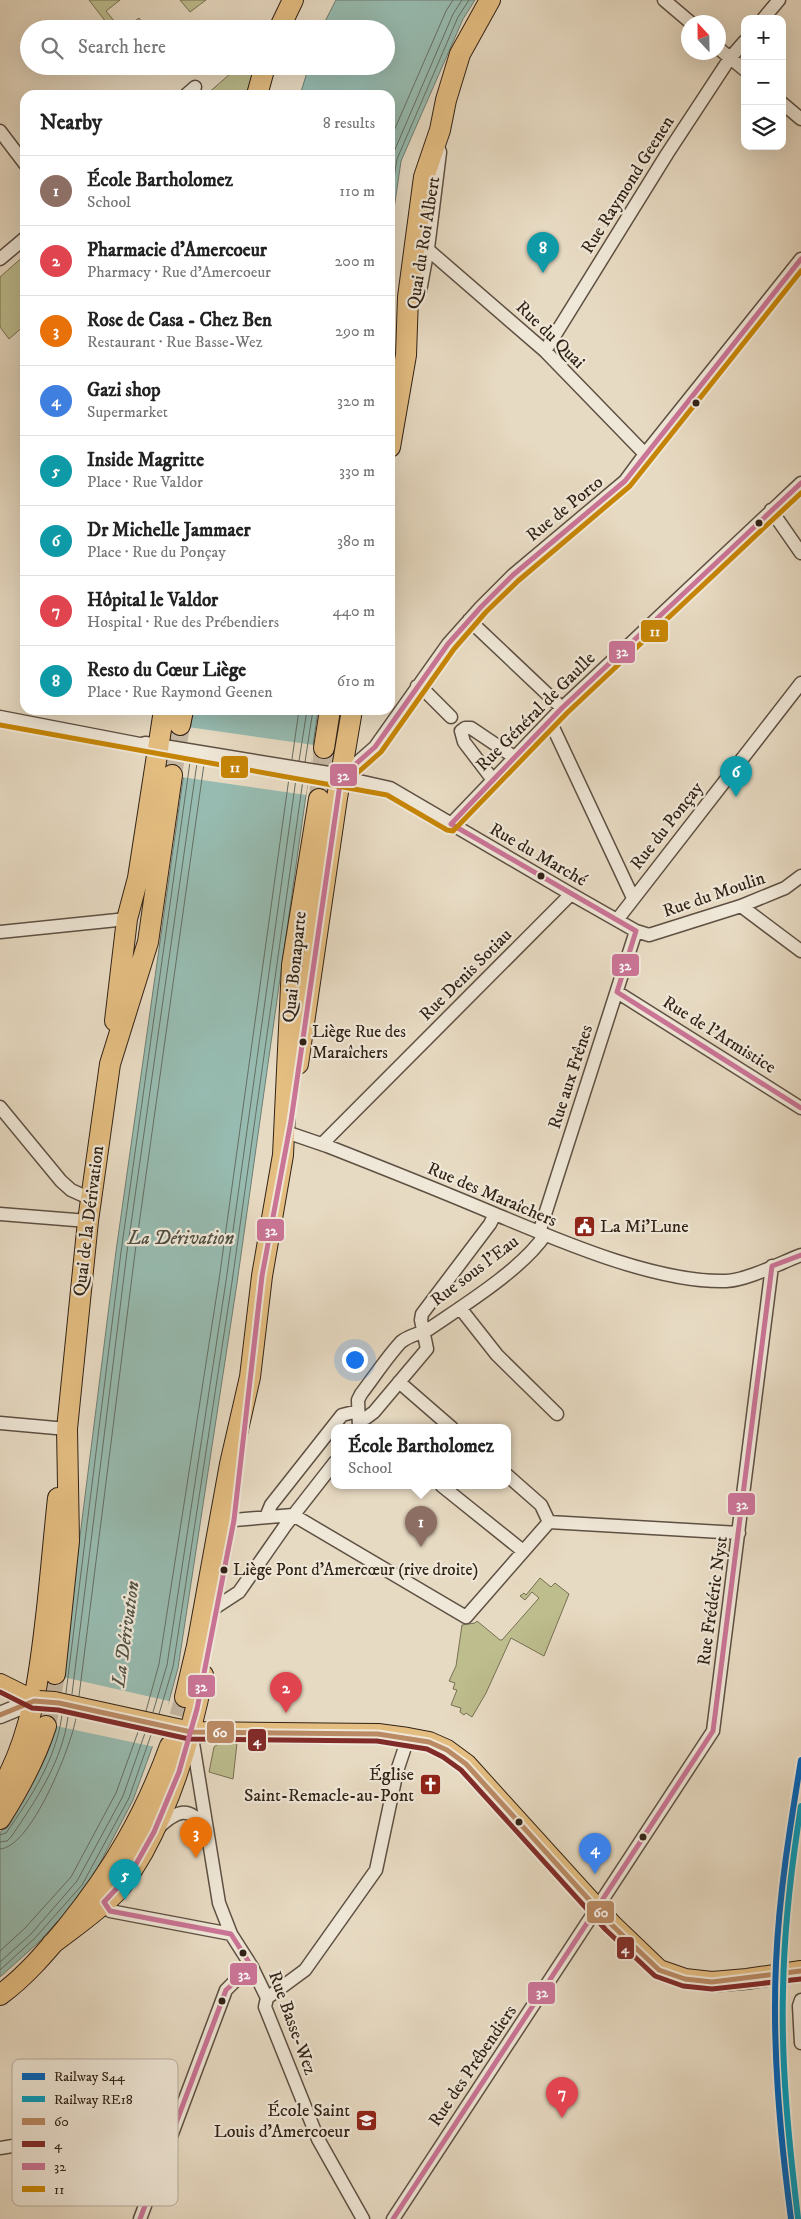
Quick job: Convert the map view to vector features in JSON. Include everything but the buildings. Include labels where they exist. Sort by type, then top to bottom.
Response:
[{"type":"main road","points":[[283,20],[293,0]]},
{"type":"main road","name":"Quai du Roi Albert","points":[[395,421],[406,355],[408,297],[424,176],[440,130],[446,100],[460,54],[490,0]]},
{"type":"main road","points":[[258,90],[263,75]]},
{"type":"main road","points":[[110,1064],[127,919],[138,878],[152,745],[162,715]]},
{"type":"main road","points":[[324,748],[329,715]]},
{"type":"main road","points":[[283,1154],[289,1134],[351,715]]},
{"type":"main road","name":"Quai de la Dérivation","points":[[54,1674],[69,1540],[67,1429],[88,1221],[110,1064],[148,942],[172,775]]},
{"type":"main road","name":"Quai Bonaparte","points":[[185,1697],[197,1646],[230,1464],[250,1377],[262,1276],[283,1154],[292,965],[319,799]]},
{"type":"main road","points":[[52,1944],[118,1890],[131,1873],[154,1832],[179,1772],[191,1732],[234,1520],[250,1377]]},
{"type":"main road","points":[[2,1784],[21,1749],[30,1723],[46,1702],[44,1638],[59,1488],[67,1450]]},
{"type":"main road","points":[[0,1684],[46,1702],[191,1732],[378,1734],[429,1742],[447,1750],[466,1764],[612,1925],[659,1970],[699,1982],[724,1982],[801,1971]]},
{"type":"main road","points":[[0,1819],[23,1781],[36,1754],[46,1726]]},
{"type":"main road","points":[[0,1995],[21,1979],[52,1944],[104,1879],[125,1846],[148,1803],[170,1746]]},
{"type":"street","points":[[664,0],[682,15]]},
{"type":"street","points":[[766,15],[779,0]]},
{"type":"street","name":"Rue Raymond Geenen","points":[[546,351],[667,154],[730,58],[741,46]]},
{"type":"street","points":[[726,55],[741,67]]},
{"type":"street","points":[[784,105],[801,119]]},
{"type":"street","name":"Quai du Roi Albert","points":[[406,355],[426,248],[440,130]]},
{"type":"street","points":[[0,131],[20,157]]},
{"type":"street","points":[[0,259],[20,242]]},
{"type":"street","name":"Rue du Quai","points":[[426,248],[546,351],[645,454]]},
{"type":"street","name":"Rue de Porto","points":[[341,777],[375,747],[448,644],[469,620],[513,575],[625,482],[645,454],[800,265]]},
{"type":"street","name":"Rue Général de Gaulle","points":[[451,824],[562,708],[801,483]]},
{"type":"street","points":[[771,510],[801,553]]},
{"type":"street","points":[[469,620],[562,708]]},
{"type":"street","name":"Rue du Ponçay","points":[[617,920],[801,683]]},
{"type":"street","points":[[417,686],[425,690],[451,717]]},
{"type":"street","points":[[0,717],[341,777]]},
{"type":"street","points":[[550,721],[633,898]]},
{"type":"street","points":[[492,780],[464,742],[461,731],[465,728],[471,728],[514,757]]},
{"type":"street","name":"Rue du Marché","points":[[341,777],[390,788],[636,931]]},
{"type":"street","name":"Rue du Moulin","points":[[636,931],[653,934],[741,906],[785,888],[801,876]]},
{"type":"street","name":"Rue Denis Sotiau","points":[[322,1144],[571,894]]},
{"type":"street","points":[[741,906],[801,951]]},
{"type":"street","points":[[0,932],[127,919]]},
{"type":"street","name":"Rue aux Frênes","points":[[542,1234],[636,931]]},
{"type":"street","name":"Rue de l'Armistice","points":[[618,992],[801,1108]]},
{"type":"street","points":[[0,1107],[61,1181],[71,1190],[91,1200]]},
{"type":"street","name":"Rue des Maraîchers","points":[[289,1134],[322,1144],[542,1234],[643,1268],[684,1277],[727,1281],[801,1255]]},
{"type":"street","points":[[0,1214],[88,1221]]},
{"type":"street","name":"Rue sous l'Eau","points":[[362,1422],[374,1412],[427,1348],[421,1320],[422,1314],[490,1224],[495,1214]]},
{"type":"street","name":"Rue sous l'Eau","points":[[362,1422],[358,1400],[402,1341],[424,1332],[460,1308],[515,1266],[537,1246],[542,1234]]},
{"type":"street","name":"Rue Frédéric Nyst","points":[[596,1906],[713,1731],[772,1266]]},
{"type":"street","points":[[460,1308],[497,1355],[556,1414]]},
{"type":"street","points":[[399,1382],[447,1424]]},
{"type":"street","name":"Rue sous l'Eau","points":[[335,1424],[342,1415],[362,1422]]},
{"type":"street","points":[[0,1423],[67,1429]]},
{"type":"street","name":"Rue sous l'Eau","points":[[266,1517],[271,1505],[331,1429]]},
{"type":"street","points":[[216,1607],[239,1592],[293,1515],[331,1467]]},
{"type":"street","points":[[511,1479],[541,1505],[549,1522]]},
{"type":"street","points":[[446,1489],[523,1551]]},
{"type":"street","points":[[234,1520],[293,1515],[466,1617],[549,1522]]},
{"type":"street","points":[[549,1522],[739,1533]]},
{"type":"street","points":[[0,1715],[46,1702]]},
{"type":"street","name":"Rue Basse-Wez","points":[[191,1732],[219,1902],[231,1934],[252,1967],[267,1998],[265,2007],[318,2139],[363,2219]]},
{"type":"street","points":[[267,1998],[305,1970],[376,1870],[397,1771],[408,1738]]},
{"type":"street","name":"Rue Basse-Wez","points":[[154,1832],[174,1815],[186,1812],[196,1816],[208,1834]]},
{"type":"street","points":[[104,1902],[110,1911],[231,1934]]},
{"type":"street","name":"Rue des Prébendiers","points":[[393,2219],[528,2015],[596,1906]]},
{"type":"street","points":[[178,2118],[226,1990],[252,1967]]},
{"type":"street","points":[[801,2000],[799,2006],[801,2043]]},
{"type":"street","points":[[140,2219],[145,2206]]},
{"type":"green space","points":[[89,0],[120,0],[106,11],[113,20],[104,20]]},
{"type":"green space","points":[[180,0],[206,0],[190,12]]},
{"type":"green space","points":[[229,75],[261,75],[256,90],[212,90]]},
{"type":"green space","points":[[20,259],[20,329],[9,339],[0,327],[0,277]]},
{"type":"green space","points":[[540,1578],[551,1587],[555,1583],[569,1594],[544,1656],[511,1638],[486,1693],[472,1717],[466,1713],[464,1715],[460,1712],[461,1708],[451,1705],[457,1690],[453,1689],[455,1683],[449,1681],[456,1666],[462,1625],[477,1621],[502,1640],[539,1598],[532,1592],[525,1600],[520,1596],[524,1593],[526,1595]]},
{"type":"green space","points":[[221,1742],[237,1743],[233,1779],[209,1772],[214,1747]]},
{"type":"water","points":[[336,0],[475,0],[463,19],[401,161],[395,202],[395,90],[302,90],[306,75],[395,75],[395,20],[326,20]]},
{"type":"water","name":"La Dérivation","points":[[192,715],[317,715],[237,1283],[178,1668],[169,1701],[133,1800],[87,1888],[39,1942],[0,1977],[0,1833],[32,1784],[46,1756],[56,1726],[116,1251]]},
{"type":"pier","points":[[188,727],[314,745],[306,795],[181,777]]},
{"type":"pier","points":[[63,1677],[169,1701],[167,1714],[155,1747],[56,1726]]},
{"type":"tunnel","points":[[172,775],[180,725]]},
{"type":"tunnel","points":[[319,799],[324,748]]},
{"type":"tunnel","points":[[46,1726],[55,1674]]},
{"type":"tunnel","points":[[171,1745],[185,1697]]},
{"type":"rail line","name":"S44","points":[[791,2219],[778,2091],[775,1995],[777,1937],[782,1886],[801,1760]]},
{"type":"rail line","name":"RE18","points":[[798,2218],[786,2105],[783,2019],[786,1922],[801,1806]]},
{"type":"transit line","name":"32","points":[[178,2118],[226,1990],[252,1967],[231,1934],[110,1911],[104,1902],[131,1873],[154,1832],[179,1772],[197,1709],[234,1520],[262,1276],[291,1121],[341,777],[375,747],[448,644],[481,607],[513,575],[625,481],[801,259]]},
{"type":"transit line","name":"11","points":[[346,783],[381,752],[454,649],[486,612],[518,581],[630,486],[801,271]]},
{"type":"transit line","name":"32","points":[[801,483],[562,708],[451,824],[636,931],[617,992],[801,1108]]},
{"type":"transit line","name":"11","points":[[0,725],[387,795],[447,830],[453,831],[567,713],[801,493]]},
{"type":"transit line","name":"32","points":[[393,2219],[713,1731],[772,1266],[801,1255]]},
{"type":"transit line","name":"4","points":[[0,1692],[32,1708],[58,1710],[189,1739],[377,1741],[427,1749],[443,1757],[461,1770],[606,1930],[655,1976],[683,1986],[712,1989],[801,1979]]},
{"type":"transit line","name":"60","points":[[0,1715],[34,1701],[59,1703],[191,1732],[378,1734],[429,1742],[447,1750],[466,1764],[612,1925],[659,1970],[685,1979],[712,1982],[801,1971]]},
{"type":"transit line","name":"32","points":[[140,2219],[145,2206]]},
{"type":"place","name":"Resto du Cœur Liège","points":[[543,273]]},
{"type":"place","name":"Dr Michelle Jammaer","points":[[736,797]]},
{"type":"place","name":"Liège Rue des Maraîchers","points":[[303,1042]]},
{"type":"place","name":"La Mi'Lune","points":[[584,1227]]},
{"type":"place","name":"École Bartholomez","points":[[421,1547]]},
{"type":"place","name":"Liège Pont d'Amercœur (rive droite)","points":[[224,1570]]},
{"type":"place","name":"Pharmacie d'Amercoeur","points":[[286,1713]]},
{"type":"place","name":"Église Saint-Remacle-au-Pont","points":[[430,1785]]},
{"type":"place","name":"Rose de Casa - Chez Ben","points":[[196,1858]]},
{"type":"place","name":"Gazi shop","points":[[595,1874]]},
{"type":"place","name":"Inside Magritte","points":[[125,1900]]},
{"type":"place","name":"Hôpital le Valdor","points":[[562,2118]]},
{"type":"place","name":"École Saint Louis d'Amercoeur","points":[[366,2121]]}]
